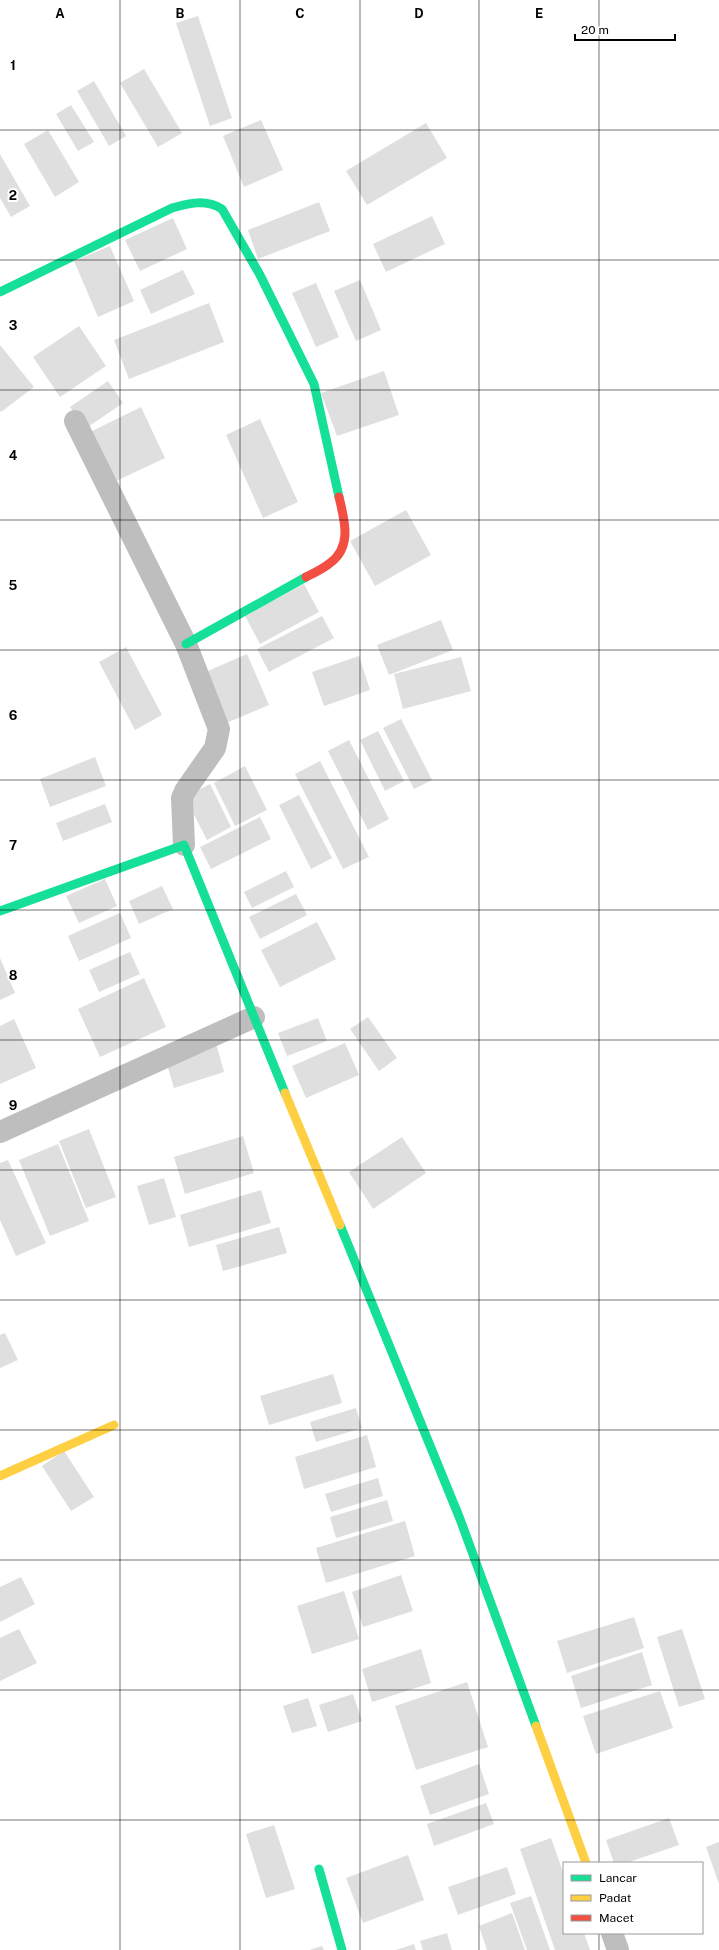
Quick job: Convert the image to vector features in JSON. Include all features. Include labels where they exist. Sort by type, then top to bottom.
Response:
[{"type":"street","points":[[0,292],[172,208],[197,202],[216,204],[222,209],[260,275],[314,384],[346,528],[345,542],[339,555],[331,562],[186,644]]},
{"type":"street","points":[[75,421],[186,644],[219,729],[219,735],[215,748],[185,791],[182,798],[184,845],[460,1519],[586,1862]]},
{"type":"street","points":[[0,911],[184,845]]},
{"type":"street","points":[[0,1132],[254,1017]]},
{"type":"street","points":[[0,1476],[114,1425]]},
{"type":"street","points":[[319,1869],[342,1950]]},
{"type":"street","points":[[612,1934],[618,1950]]},
{"type":"building","points":[[198,16],[232,118],[210,126],[176,23]]},
{"type":"building","points":[[144,69],[182,133],[158,147],[120,83]]},
{"type":"building","points":[[94,81],[126,136],[109,146],[77,91]]},
{"type":"building","points":[[71,105],[94,142],[78,151],[56,114]]},
{"type":"building","points":[[261,120],[283,170],[244,187],[223,136]]},
{"type":"building","points":[[426,123],[447,158],[367,205],[346,171]]},
{"type":"building","points":[[48,130],[79,182],[55,197],[24,144]]},
{"type":"building","points":[[0,154],[30,206],[11,217],[0,198]]},
{"type":"building","points":[[319,202],[330,231],[258,259],[248,230]]},
{"type":"building","points":[[432,216],[445,244],[386,272],[373,244]]},
{"type":"building","points":[[173,218],[187,249],[140,271],[125,240]]},
{"type":"building","points":[[110,246],[134,301],[98,317],[74,261]]},
{"type":"building","points":[[183,270],[195,294],[151,314],[140,290]]},
{"type":"building","points":[[360,280],[381,330],[356,341],[334,291]]},
{"type":"building","points":[[316,283],[339,337],[316,347],[292,293]]},
{"type":"building","points":[[209,303],[224,342],[129,379],[114,340]]},
{"type":"building","points":[[79,326],[106,366],[60,397],[33,357]]},
{"type":"building","points":[[0,345],[34,387],[1,412],[0,410]]},
{"type":"building","points":[[384,371],[399,415],[337,436],[321,393]]},
{"type":"building","points":[[108,381],[123,403],[85,429],[70,407]]},
{"type":"building","points":[[141,407],[165,458],[114,482],[90,432]]},
{"type":"building","points":[[260,419],[298,502],[263,518],[226,435]]},
{"type":"building","points":[[406,510],[431,555],[375,586],[350,541]]},
{"type":"building","points":[[304,584],[319,612],[260,644],[245,616]]},
{"type":"building","points":[[322,616],[334,638],[269,672],[257,649]]},
{"type":"building","points":[[441,620],[453,650],[389,675],[377,645]]},
{"type":"building","points":[[126,647],[162,715],[135,730],[99,662]]},
{"type":"building","points":[[247,654],[269,705],[224,724],[203,673]]},
{"type":"building","points":[[359,656],[370,690],[324,706],[312,672]]},
{"type":"building","points":[[461,657],[471,691],[403,709],[394,674]]},
{"type":"building","points":[[401,719],[432,780],[414,789],[383,728]]},
{"type":"building","points":[[378,731],[404,781],[385,791],[360,740]]},
{"type":"building","points":[[349,740],[389,819],[368,830],[328,751]]},
{"type":"building","points":[[95,757],[106,786],[50,807],[40,779]]},
{"type":"building","points":[[320,761],[369,857],[343,869],[295,774]]},
{"type":"building","points":[[245,766],[267,810],[235,826],[214,783]]},
{"type":"building","points":[[210,784],[231,827],[207,840],[185,797]]},
{"type":"building","points":[[299,795],[332,858],[311,869],[279,805]]},
{"type":"building","points":[[105,804],[112,822],[63,841],[56,823]]},
{"type":"building","points":[[260,817],[271,839],[211,869],[200,847]]},
{"type":"building","points":[[286,871],[294,887],[252,908],[244,892]]},
{"type":"building","points":[[105,879],[117,906],[79,923],[66,896]]},
{"type":"building","points":[[162,886],[173,909],[139,924],[129,901]]},
{"type":"building","points":[[296,894],[307,915],[260,939],[249,917]]},
{"type":"building","points":[[120,913],[131,938],[79,961],[68,936]]},
{"type":"building","points":[[317,922],[336,959],[280,987],[261,950]]},
{"type":"building","points":[[130,952],[140,974],[99,992],[89,970]]},
{"type":"building","points":[[0,958],[15,993],[0,1000]]},
{"type":"building","points":[[144,978],[166,1027],[100,1057],[78,1009]]},
{"type":"building","points":[[368,1017],[397,1058],[379,1071],[350,1029]]},
{"type":"building","points":[[318,1018],[327,1041],[287,1056],[278,1033]]},
{"type":"building","points":[[14,1019],[36,1068],[0,1084],[0,1026]]},
{"type":"building","points":[[216,1043],[224,1072],[174,1088],[165,1058]]},
{"type":"building","points":[[345,1043],[359,1075],[306,1098],[292,1066]]},
{"type":"building","points":[[89,1129],[116,1197],[86,1208],[59,1141]]},
{"type":"building","points":[[243,1136],[254,1173],[185,1194],[174,1157]]},
{"type":"building","points":[[402,1137],[426,1173],[373,1209],[349,1172]]},
{"type":"building","points":[[58,1144],[89,1221],[50,1236],[19,1160]]},
{"type":"building","points":[[8,1160],[46,1243],[16,1256],[0,1220],[0,1163]]},
{"type":"building","points":[[164,1178],[176,1217],[149,1225],[137,1186]]},
{"type":"building","points":[[261,1190],[271,1223],[189,1247],[180,1215]]},
{"type":"building","points":[[279,1227],[287,1253],[223,1271],[216,1245]]},
{"type":"building","points":[[5,1333],[18,1360],[0,1368],[0,1335]]},
{"type":"building","points":[[333,1374],[342,1403],[269,1425],[260,1396]]},
{"type":"building","points":[[356,1408],[362,1428],[316,1442],[310,1422]]},
{"type":"building","points":[[367,1435],[376,1467],[304,1489],[295,1457]]},
{"type":"building","points":[[64,1451],[94,1497],[71,1511],[42,1466]]},
{"type":"building","points":[[378,1478],[383,1496],[331,1512],[325,1494]]},
{"type":"building","points":[[387,1500],[393,1521],[336,1538],[330,1517]]},
{"type":"building","points":[[405,1521],[415,1556],[326,1583],[316,1548]]},
{"type":"building","points":[[401,1575],[413,1611],[363,1627],[352,1592]]},
{"type":"building","points":[[21,1577],[35,1604],[0,1622],[0,1587]]},
{"type":"building","points":[[344,1591],[359,1639],[312,1654],[297,1606]]},
{"type":"building","points":[[634,1617],[644,1648],[567,1673],[557,1641]]},
{"type":"building","points":[[19,1629],[37,1663],[0,1681],[0,1638]]},
{"type":"building","points":[[682,1629],[705,1699],[679,1707],[657,1637]]},
{"type":"building","points":[[421,1649],[431,1683],[372,1702],[362,1669]]},
{"type":"building","points":[[642,1652],[652,1685],[581,1708],[571,1676]]},
{"type":"building","points":[[467,1682],[488,1747],[416,1770],[395,1706]]},
{"type":"building","points":[[660,1691],[673,1728],[596,1754],[583,1716]]},
{"type":"building","points":[[353,1694],[362,1721],[328,1732],[319,1705]]},
{"type":"building","points":[[308,1698],[317,1726],[292,1733],[283,1706]]},
{"type":"building","points":[[479,1764],[489,1794],[430,1815],[420,1786]]},
{"type":"building","points":[[486,1803],[494,1824],[434,1846],[427,1824]]},
{"type":"building","points":[[669,1818],[679,1845],[629,1862],[614,1862],[606,1840]]},
{"type":"building","points":[[274,1825],[295,1889],[266,1898],[246,1834]]},
{"type":"building","points":[[551,1838],[563,1872],[563,1934],[584,1934],[590,1950],[555,1950],[520,1849]]},
{"type":"building","points":[[719,1842],[719,1884],[706,1847]]},
{"type":"building","points":[[408,1855],[424,1900],[363,1923],[346,1878]]},
{"type":"building","points":[[507,1867],[516,1894],[458,1915],[448,1887]]},
{"type":"building","points":[[531,1896],[550,1950],[527,1950],[510,1903]]},
{"type":"building","points":[[512,1913],[525,1950],[487,1950],[479,1926]]},
{"type":"building","points":[[447,1933],[452,1950],[423,1950],[420,1941]]},
{"type":"building","points":[[414,1944],[416,1950],[396,1950]]},
{"type":"building","points":[[322,1946],[324,1950],[309,1950]]},
{"type":"traffic: fast","points":[[0,292],[172,208],[191,203],[204,203],[222,209],[260,275],[314,384],[339,497]]},
{"type":"traffic: fast","points":[[186,644],[306,577]]},
{"type":"traffic: fast","points":[[0,911],[184,845],[285,1093]]},
{"type":"traffic: fast","points":[[340,1225],[460,1519],[536,1726]]},
{"type":"traffic: fast","points":[[319,1869],[342,1950]]},
{"type":"traffic: slow","points":[[285,1093],[340,1225]]},
{"type":"traffic: slow","points":[[0,1476],[114,1425]]},
{"type":"traffic: slow","points":[[536,1726],[586,1862]]},
{"type":"traffic: jam","points":[[306,577],[327,565],[342,549],[345,532],[339,497]]}]
